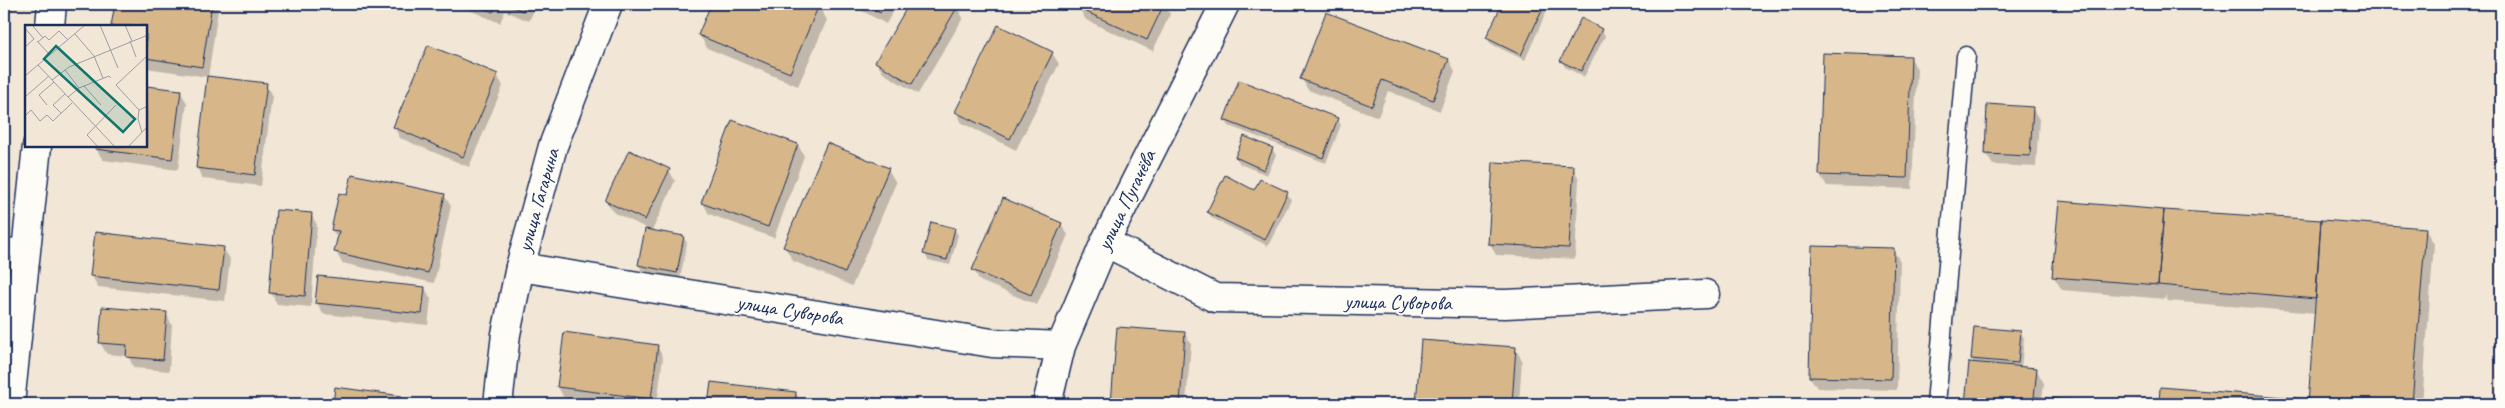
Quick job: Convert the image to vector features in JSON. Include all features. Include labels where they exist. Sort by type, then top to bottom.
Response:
[{"type":"street","points":[[50,25],[52,4]]},
{"type":"street","name":"улица Гагарина","points":[[498,404],[506,334],[520,267],[553,146],[608,4]]},
{"type":"street","name":"улица Пугачёва","points":[[1047,404],[1061,346],[1105,242],[1225,4]]},
{"type":"street","points":[[10,404],[15,248],[37,148]]},
{"type":"street","name":"улица Суворова","points":[[1105,242],[1215,298],[1505,304],[1705,294]]},
{"type":"street","name":"улица Суворова","points":[[520,267],[992,343],[1061,346]]},
{"type":"lane","points":[[1936,404],[1966,56]]},
{"type":"building","points":[[115,4],[212,4],[202,67],[148,58],[148,25],[111,25]]},
{"type":"building","points":[[474,4],[497,4],[493,12]]},
{"type":"building","points":[[506,4],[526,4],[523,11]]},
{"type":"building","points":[[711,4],[819,5],[790,73],[698,35]]},
{"type":"building","points":[[862,4],[885,4],[880,13]]},
{"type":"building","points":[[909,4],[954,4],[958,6],[912,84],[875,62]]},
{"type":"building","points":[[1080,4],[1164,4],[1147,40],[1078,8]]},
{"type":"building","points":[[1502,4],[1545,4],[1521,55],[1486,38]]},
{"type":"building","points":[[1326,12],[1449,59],[1433,100],[1382,80],[1372,106],[1300,79]]},
{"type":"building","points":[[1581,18],[1602,29],[1581,71],[1560,61]]},
{"type":"building","points":[[998,25],[1053,52],[1010,139],[955,112]]},
{"type":"building","points":[[428,45],[498,74],[463,157],[393,127]]},
{"type":"building","points":[[1823,53],[1911,56],[1907,178],[1819,175]]},
{"type":"building","points":[[207,76],[267,83],[255,175],[196,168]]},
{"type":"building","points":[[1239,80],[1338,118],[1323,158],[1224,120]]},
{"type":"building","points":[[148,86],[181,90],[172,159],[95,149],[148,148]]},
{"type":"building","points":[[1987,104],[2033,107],[2030,156],[1985,154]]},
{"type":"building","points":[[732,120],[798,144],[768,227],[701,203]]},
{"type":"building","points":[[1244,136],[1273,148],[1264,170],[1235,157]]},
{"type":"building","points":[[827,143],[889,168],[845,273],[783,247]]},
{"type":"building","points":[[629,150],[670,169],[645,220],[605,201]]},
{"type":"building","points":[[1493,162],[1574,166],[1569,248],[1488,244]]},
{"type":"building","points":[[352,174],[445,194],[428,273],[334,252],[339,231],[331,230],[339,193],[347,195]]},
{"type":"building","points":[[1225,175],[1254,190],[1260,179],[1288,192],[1265,240],[1207,212]]},
{"type":"building","points":[[1003,198],[1062,223],[1031,295],[972,270]]},
{"type":"building","points":[[2059,201],[2164,210],[2158,285],[2052,277]]},
{"type":"building","points":[[276,210],[312,213],[305,296],[269,293]]},
{"type":"building","points":[[2164,210],[2321,220],[2316,299],[2158,285]]},
{"type":"building","points":[[2321,220],[2426,228],[2412,404],[2308,404]]},
{"type":"building","points":[[931,222],[955,228],[947,260],[923,254]]},
{"type":"building","points":[[645,229],[684,236],[677,273],[638,265]]},
{"type":"building","points":[[95,232],[224,247],[219,290],[90,276]]},
{"type":"building","points":[[1812,246],[1894,248],[1891,379],[1809,377]]},
{"type":"building","points":[[318,276],[425,287],[422,314],[315,303]]},
{"type":"building","points":[[102,307],[167,312],[163,360],[126,357],[127,345],[99,343]]},
{"type":"building","points":[[1117,327],[1185,332],[1180,404],[1111,404]]},
{"type":"building","points":[[1974,327],[2021,331],[2018,363],[1971,359]]},
{"type":"building","points":[[564,332],[658,345],[651,399],[557,387]]},
{"type":"building","points":[[1421,340],[1516,347],[1512,404],[1416,404]]},
{"type":"building","points":[[1969,362],[2037,368],[2034,397],[2117,404],[1965,404]]},
{"type":"building","points":[[711,382],[796,392],[795,404],[708,404]]},
{"type":"building","points":[[335,387],[402,396],[401,403],[408,404],[333,404]]},
{"type":"building","points":[[2160,387],[2308,399],[2308,404],[2159,404]]},
{"type":"building","points":[[866,397],[908,403],[908,404],[865,404]]}]
